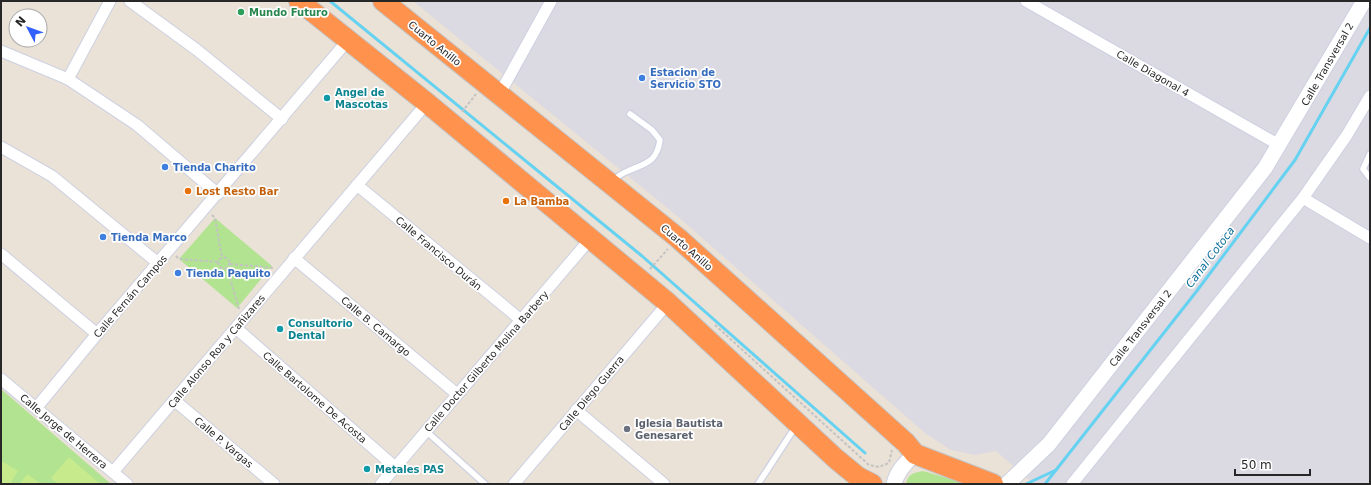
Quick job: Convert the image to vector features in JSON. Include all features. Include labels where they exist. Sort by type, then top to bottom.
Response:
[{"type":"highway","points":[[299,1],[427,102],[668,302],[798,424],[865,482]]},
{"type":"highway","name":"Cuarto Anillo","points":[[383,1],[678,238],[906,443],[915,454],[993,484]]},
{"type":"street","points":[[68,79],[110,1]]},
{"type":"street","points":[[130,1],[197,50],[282,119]]},
{"type":"street","points":[[499,95],[551,1]]},
{"type":"street","name":"Calle Diagonal 4","points":[[1026,1],[1279,145]]},
{"type":"street","name":"Calle Transversal 2","points":[[1008,484],[1054,436],[1266,168],[1364,1]]},
{"type":"street","name":"Calle Fernán Campos","points":[[37,407],[97,334],[349,39]]},
{"type":"street","points":[[1,51],[68,79],[137,125],[218,194]]},
{"type":"street","points":[[1072,484],[1303,198],[1347,135],[1370,96]]},
{"type":"street","name":"Calle Alonso Roa y Cañizares","points":[[113,472],[427,102]]},
{"type":"street","points":[[1,147],[52,176],[158,263]]},
{"type":"street","name":"Calle Francisco Durán","points":[[357,185],[521,320]]},
{"type":"street","points":[[1303,198],[1370,238]]},
{"type":"street","name":"Calle Doctor Gilberto Molina Barbery","points":[[381,484],[591,238]]},
{"type":"street","points":[[1,254],[97,334]]},
{"type":"street","name":"Calle B. Camargo","points":[[294,258],[457,394]]},
{"type":"street","name":"Calle Diego Guerra","points":[[514,484],[668,302]]},
{"type":"street","name":"Calle Bartolome De Acosta","points":[[236,328],[395,467]]},
{"type":"street","name":"Calle Jorge de Herrera","points":[[1,379],[37,407],[127,484]]},
{"type":"street","name":"Calle P. Vargas","points":[[174,400],[274,484]]},
{"type":"street","points":[[576,410],[664,484]]},
{"type":"street","points":[[894,484],[895,478],[905,463],[915,454]]},
{"type":"lane","points":[[610,182],[628,171],[645,165],[659,150],[660,140],[652,130],[630,114]]},
{"type":"lane","points":[[1370,154],[1363,169],[1370,178]]},
{"type":"lane","points":[[758,484],[798,424]]},
{"type":"lane","points":[[426,431],[485,484]]},
{"type":"path","points":[[462,111],[477,92]]},
{"type":"path","points":[[205,209],[215,218],[222,258],[219,262]]},
{"type":"path","points":[[650,269],[668,249]]},
{"type":"path","points":[[169,250],[179,259],[219,262]]},
{"type":"path","points":[[222,258],[228,259],[230,264]]},
{"type":"path","points":[[219,262],[221,268],[227,268]]},
{"type":"path","points":[[230,264],[272,266],[282,273]]},
{"type":"path","points":[[227,268],[230,264]]},
{"type":"path","points":[[227,268],[237,308],[246,316]]},
{"type":"shaded area","points":[[413,1],[1370,1],[1370,484],[1034,484],[996,451],[975,455],[951,450],[925,433],[676,215]]},
{"type":"green space","points":[[215,218],[272,266],[237,308],[179,259]]},
{"type":"green space","points":[[1,389],[111,484],[1,484]]},
{"type":"green space","points":[[69,457],[100,484],[58,484],[51,478]]},
{"type":"green space","points":[[1,461],[18,471],[10,484],[1,484]]},
{"type":"green space","points":[[923,471],[968,484],[906,484],[908,478],[912,474]]},
{"type":"green space","points":[[27,474],[41,484],[20,484]]},
{"type":"waterway","points":[[330,1],[642,256],[865,453]]},
{"type":"waterway","name":"Canal Cotoca","points":[[1045,484],[1196,292],[1295,160],[1370,28]]},
{"type":"waterway","points":[[1026,484],[1056,470]]},
{"type":"place","name":"Mundo Futuro","points":[[241,12]]},
{"type":"place","name":"Estacion de Servicio STO","points":[[642,78]]},
{"type":"place","name":"Angel de Mascotas","points":[[327,98]]},
{"type":"place","name":"Tienda Charito","points":[[165,167]]},
{"type":"place","name":"Lost Resto Bar","points":[[188,191]]},
{"type":"place","name":"La Bamba","points":[[506,201]]},
{"type":"place","name":"Tienda Marco","points":[[103,237]]},
{"type":"place","name":"Tienda Paquito","points":[[178,273]]},
{"type":"place","name":"Consultorio Dental","points":[[280,329]]},
{"type":"place","name":"Iglesia Bautista Genesaret","points":[[627,429]]},
{"type":"place","name":"Metales PAS","points":[[367,469]]}]
